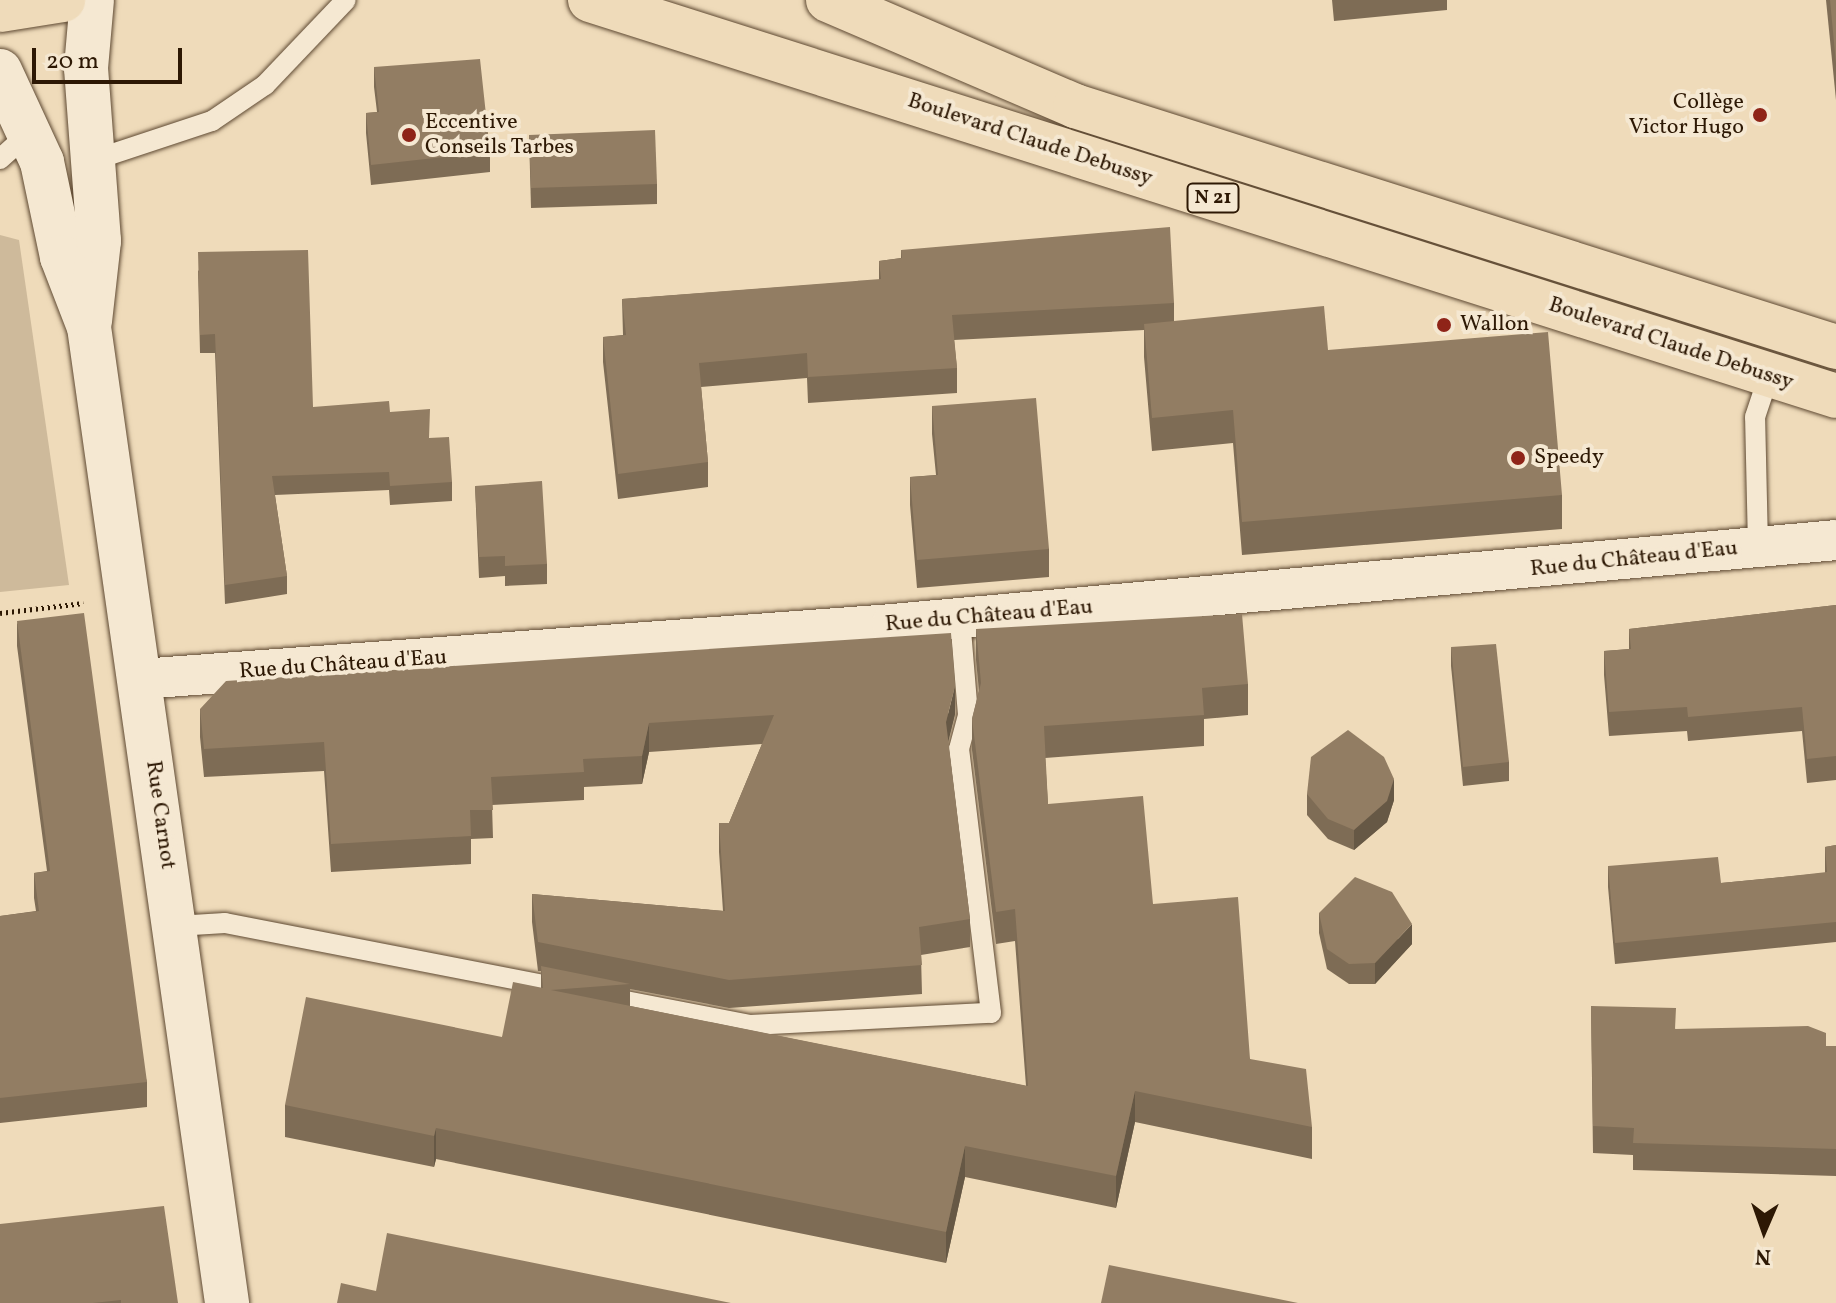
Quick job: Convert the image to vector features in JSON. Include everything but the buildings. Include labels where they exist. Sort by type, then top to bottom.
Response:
[{"type":"main road","points":[[0,10],[63,0]]},
{"type":"main road","name":"Rue Carnot","points":[[89,327],[99,241],[86,68],[92,0]]},
{"type":"main road","name":"Boulevard Claude Debussy","points":[[590,0],[1836,396]]},
{"type":"main road","name":"Boulevard Claude Debussy","points":[[828,0],[1075,106],[1836,347]]},
{"type":"main road","name":"Rue Carnot","points":[[0,71],[15,146],[89,327],[227,1303]]},
{"type":"street","name":"Rue du Château d'Eau","points":[[140,679],[960,618],[1836,540]]},
{"type":"lane","points":[[94,160],[212,121],[265,85],[346,0]]},
{"type":"lane","points":[[1758,546],[1755,417],[1769,375]]},
{"type":"lane","points":[[176,926],[225,923],[750,1025],[991,1013],[959,749],[968,715],[960,618]]},
{"type":"path","points":[[0,613],[127,598]]},
{"type":"shaded area","points":[[0,235],[19,240],[69,585],[0,592]]},
{"type":"place","name":"Collège Victor Hugo","points":[[1760,115]]},
{"type":"place","name":"Eccentive Conseils Tarbes","points":[[409,135]]},
{"type":"place","name":"Wallon","points":[[1444,325]]},
{"type":"place","name":"Speedy","points":[[1518,458]]}]
